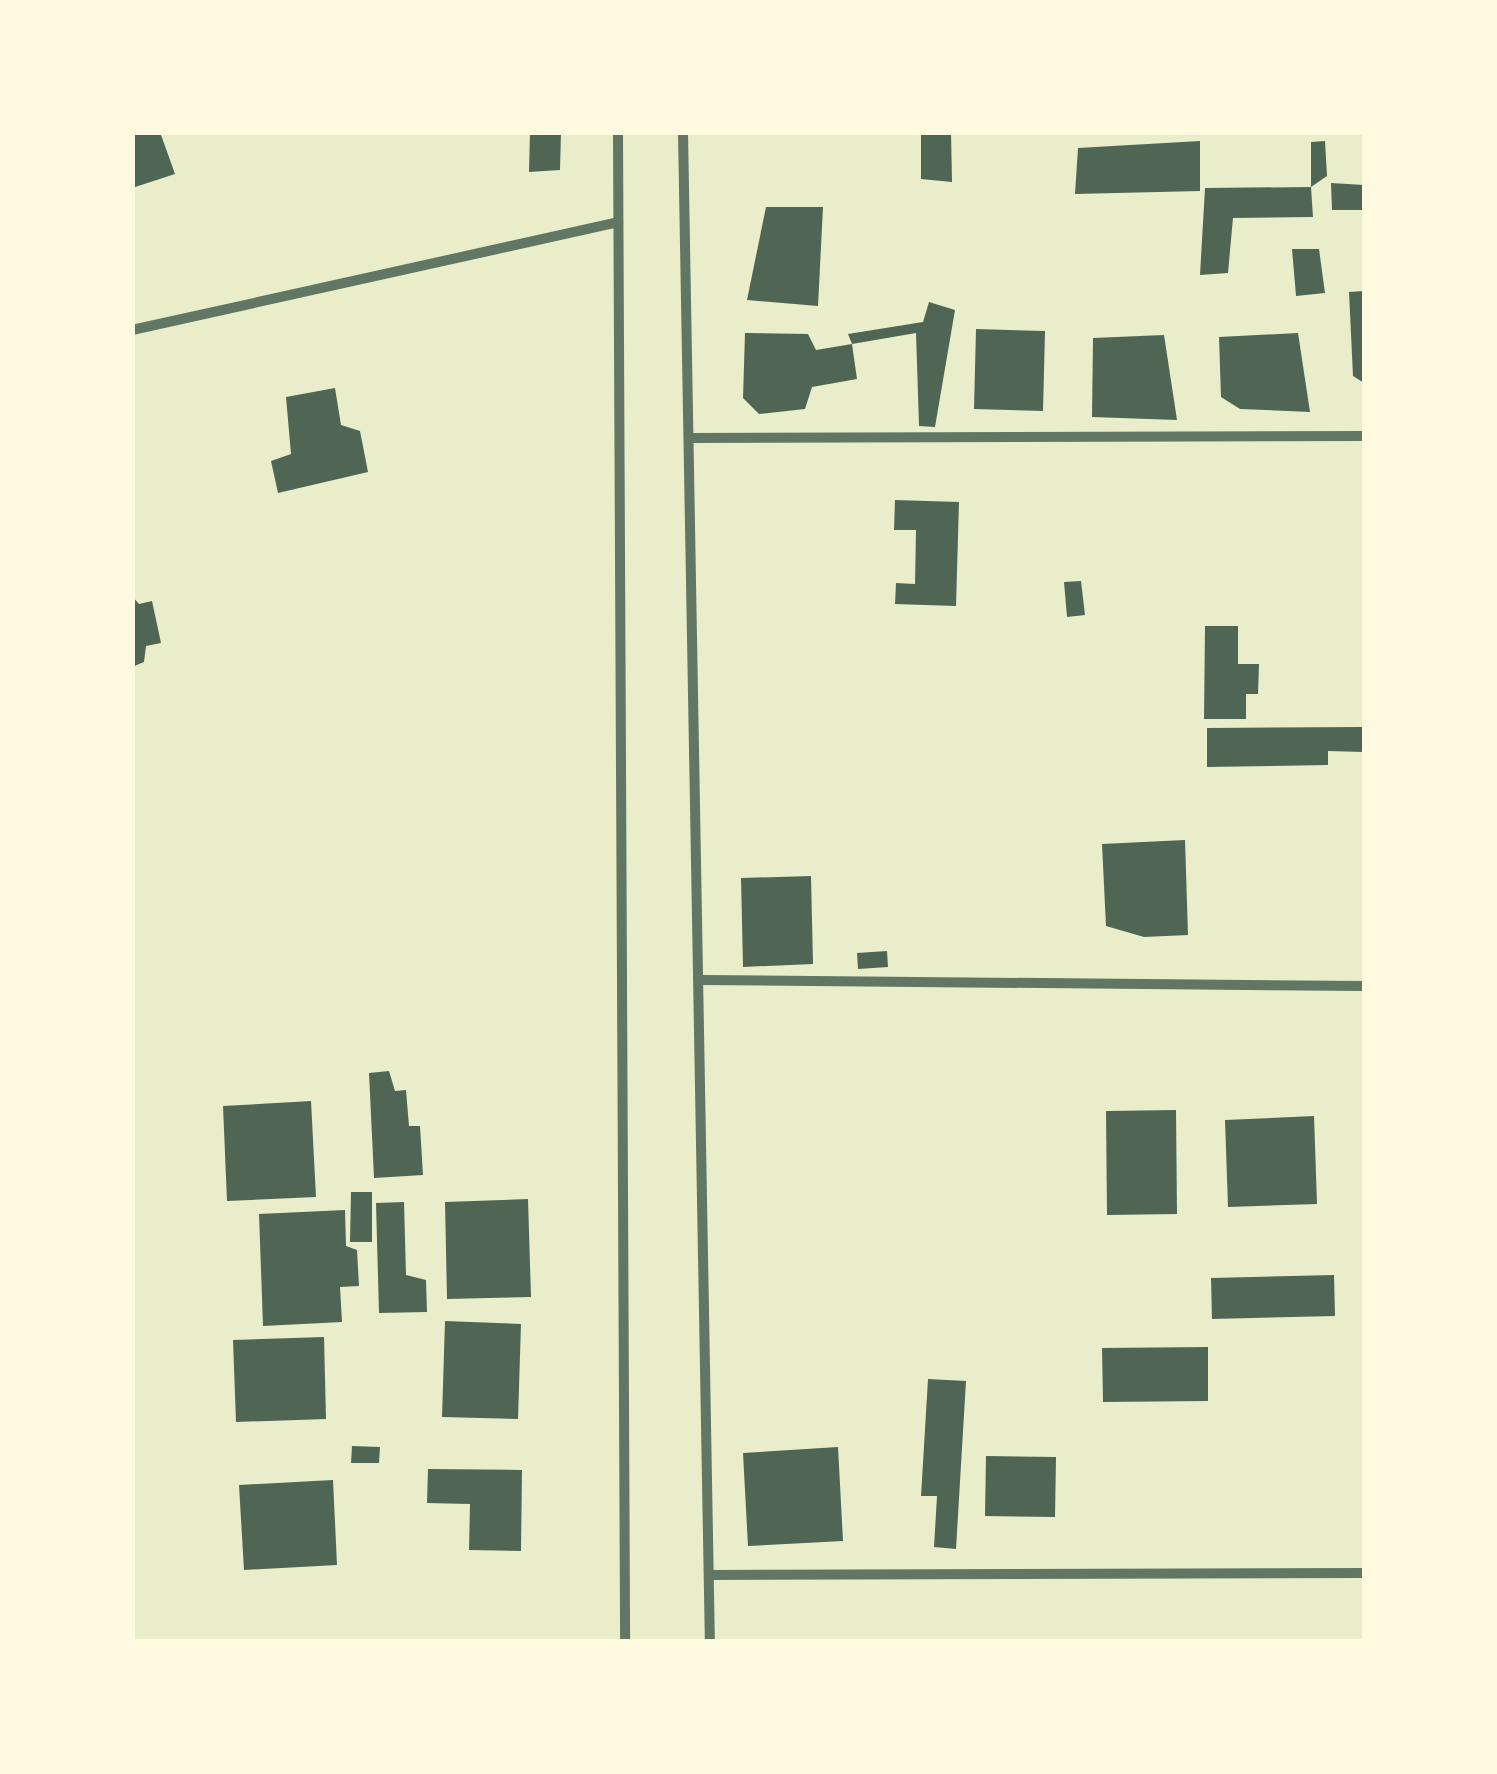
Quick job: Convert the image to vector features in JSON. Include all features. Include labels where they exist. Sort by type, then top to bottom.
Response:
[{"type":"street","points":[[618,132],[625,1642]]},
{"type":"street","points":[[684,132],[710,1642]]},
{"type":"street","points":[[132,330],[618,222]]},
{"type":"street","points":[[690,438],[1364,436]]},
{"type":"street","points":[[701,980],[1364,986]]},
{"type":"street","points":[[709,1575],[1364,1573]]},
{"type":"building","points":[[132,132],[160,132],[175,174],[132,188]]},
{"type":"building","points":[[530,132],[561,132],[560,170],[529,172]]},
{"type":"building","points":[[921,132],[951,132],[952,182],[921,179]]},
{"type":"building","points":[[1200,141],[1200,191],[1075,194],[1078,148]]},
{"type":"building","points":[[1325,141],[1327,176],[1311,187],[1311,142]]},
{"type":"building","points":[[1331,183],[1364,185],[1364,210],[1332,210]]},
{"type":"building","points":[[1311,187],[1313,217],[1233,218],[1228,273],[1200,275],[1205,188]]},
{"type":"building","points":[[766,207],[823,207],[818,306],[747,300]]},
{"type":"building","points":[[1292,249],[1319,249],[1325,293],[1296,296]]},
{"type":"building","points":[[1364,291],[1364,383],[1353,376],[1349,292]]},
{"type":"building","points":[[929,302],[955,310],[935,427],[919,426],[916,333],[852,344],[848,334],[923,322]]},
{"type":"building","points":[[976,329],[1045,331],[1043,411],[974,409]]},
{"type":"building","points":[[745,333],[808,334],[816,350],[852,344],[857,379],[812,387],[805,409],[759,414],[743,398]]},
{"type":"building","points":[[1298,333],[1310,412],[1240,409],[1221,397],[1219,337]]},
{"type":"building","points":[[1164,335],[1177,420],[1092,417],[1093,338]]},
{"type":"building","points":[[335,388],[341,425],[360,431],[368,472],[278,493],[271,461],[291,454],[286,397]]},
{"type":"building","points":[[895,500],[959,502],[956,606],[895,604],[896,583],[915,584],[916,530],[894,530]]},
{"type":"building","points":[[1081,581],[1085,615],[1067,617],[1064,582]]},
{"type":"building","points":[[132,596],[139,604],[152,601],[161,643],[146,646],[144,662],[132,667]]},
{"type":"building","points":[[1205,626],[1238,626],[1238,664],[1259,664],[1258,694],[1246,694],[1246,719],[1204,719]]},
{"type":"building","points":[[1364,727],[1364,752],[1328,751],[1328,765],[1207,767],[1207,728]]},
{"type":"building","points":[[1185,840],[1188,935],[1144,937],[1106,926],[1102,844]]},
{"type":"building","points":[[811,876],[813,964],[743,967],[741,878]]},
{"type":"building","points":[[887,951],[888,967],[858,969],[857,953]]},
{"type":"building","points":[[389,1071],[395,1091],[406,1090],[409,1126],[420,1126],[423,1175],[374,1178],[369,1073]]},
{"type":"building","points":[[311,1101],[316,1197],[227,1201],[223,1106]]},
{"type":"building","points":[[1176,1110],[1177,1214],[1107,1215],[1106,1111]]},
{"type":"building","points":[[1314,1116],[1317,1204],[1228,1207],[1225,1120]]},
{"type":"building","points":[[351,1192],[372,1192],[372,1242],[350,1242]]},
{"type":"building","points":[[528,1199],[531,1297],[447,1299],[445,1202]]},
{"type":"building","points":[[404,1202],[406,1275],[426,1280],[427,1312],[379,1313],[376,1203]]},
{"type":"building","points":[[345,1210],[346,1246],[357,1250],[359,1286],[340,1287],[342,1322],[263,1326],[259,1214]]},
{"type":"building","points":[[1334,1275],[1335,1316],[1212,1319],[1211,1278]]},
{"type":"building","points":[[445,1321],[521,1324],[518,1419],[442,1417]]},
{"type":"building","points":[[324,1337],[326,1419],[236,1422],[233,1340]]},
{"type":"building","points":[[1208,1347],[1208,1401],[1103,1402],[1102,1348]]},
{"type":"building","points":[[928,1379],[966,1381],[956,1549],[934,1547],[937,1496],[921,1496]]},
{"type":"building","points":[[352,1446],[380,1447],[379,1463],[351,1463]]},
{"type":"building","points":[[838,1447],[843,1541],[748,1546],[743,1453]]},
{"type":"building","points":[[986,1456],[1056,1457],[1055,1517],[985,1516]]},
{"type":"building","points":[[428,1469],[522,1470],[521,1551],[469,1550],[470,1504],[427,1503]]},
{"type":"building","points":[[333,1480],[337,1565],[244,1570],[239,1485]]}]
